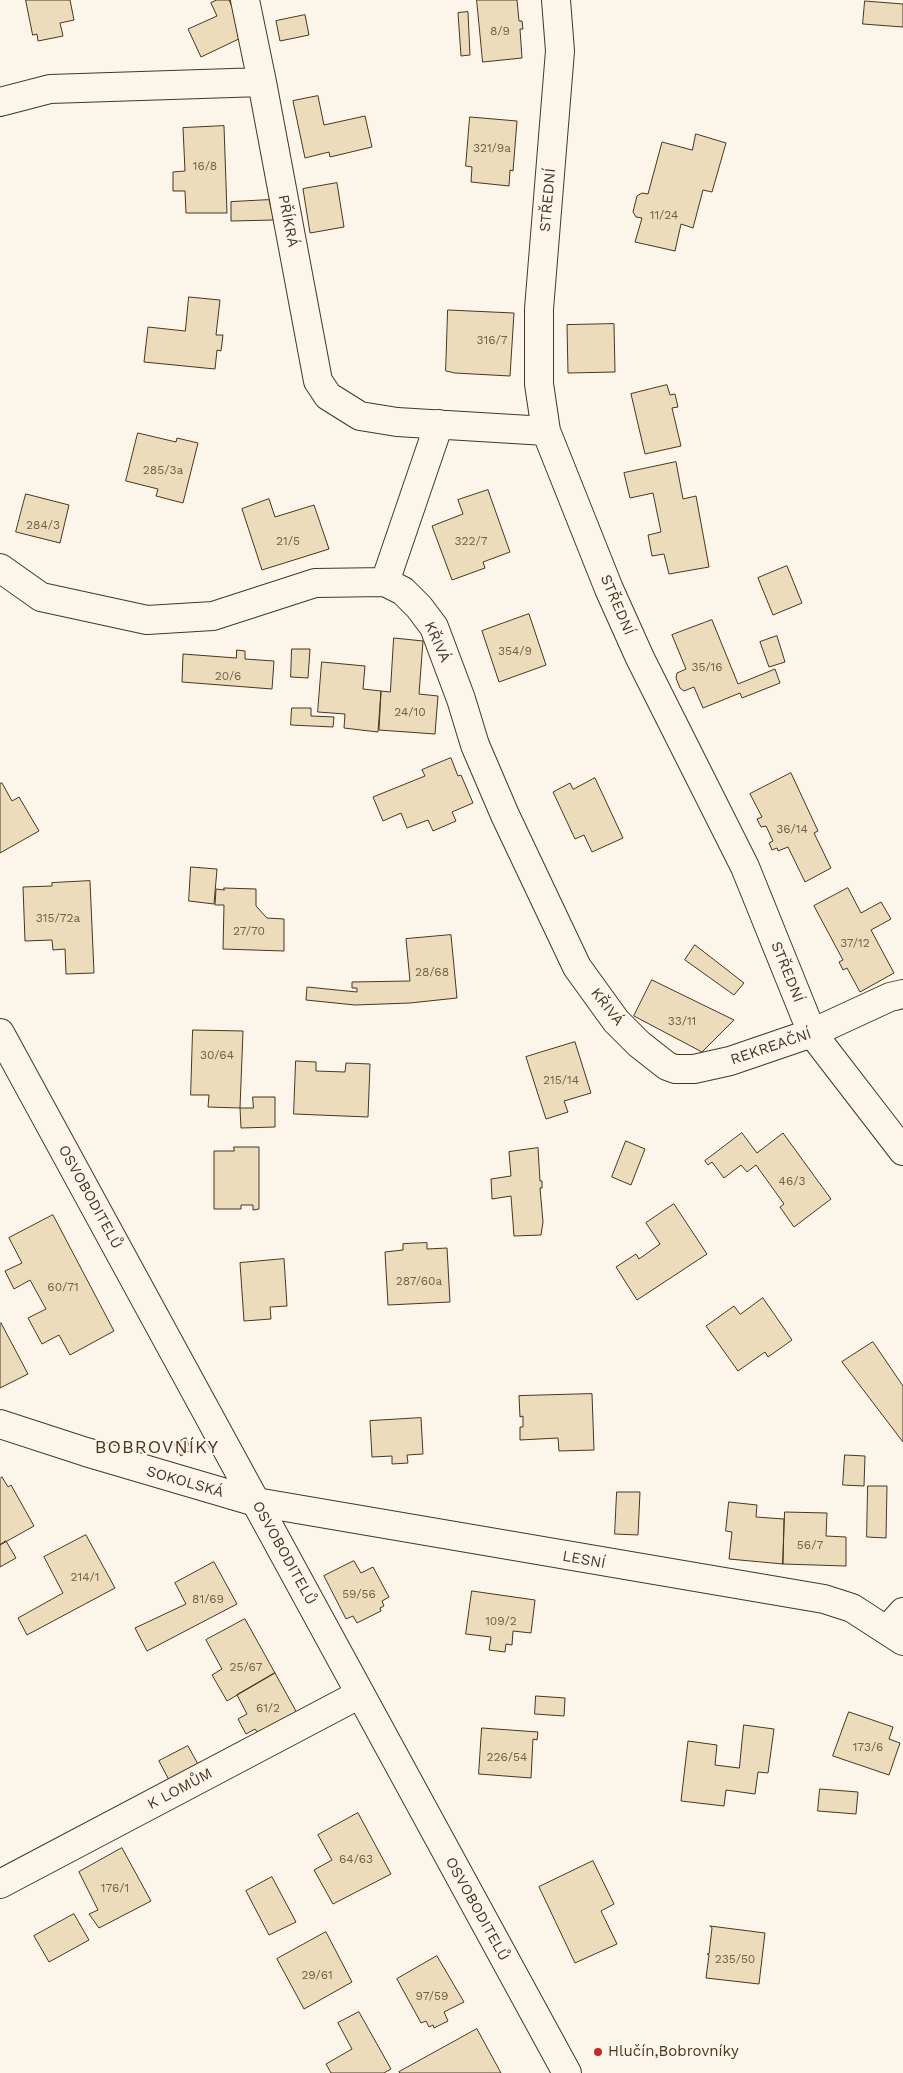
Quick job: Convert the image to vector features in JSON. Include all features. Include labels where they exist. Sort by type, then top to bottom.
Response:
[{"type":"street","name":"PŘÍKRÁ","points":[[245,0],[318,381],[328,396],[360,416],[397,422],[546,431]]},
{"type":"street","name":"STŘEDNÍ","points":[[556,0],[560,50],[539,309],[539,384],[546,431],[640,658],[745,867],[812,1033],[903,1151]]},
{"type":"street","points":[[0,102],[50,90],[262,82]]},
{"type":"street","points":[[0,568],[42,597],[147,620],[213,616],[315,583],[386,582],[439,424]]},
{"type":"street","name":"KŘIVÁ","points":[[386,582],[403,591],[419,607],[434,627],[461,699],[475,745],[505,815],[578,967],[616,1021],[640,1044]]},
{"type":"street","name":"REKREAČNÍ","points":[[640,1044],[667,1066],[675,1069],[694,1069],[730,1061],[812,1033],[890,997],[903,994]]},
{"type":"street","name":"OSVOBODITELŮ","points":[[0,1033],[567,2073]]},
{"type":"street","name":"SOKOLSKÁ","points":[[0,1424],[106,1458],[256,1502]]},
{"type":"street","name":"LESNÍ","points":[[256,1502],[824,1599],[852,1608],[898,1628]]},
{"type":"street","name":"K LOMŮM","points":[[0,1884],[360,1694]]},
{"type":"building","points":[[26,0],[70,0],[74,20],[60,23],[63,36],[38,41],[37,34],[33,35]]},
{"type":"building","points":[[217,0],[229,0],[245,36],[201,57],[188,29],[217,16],[211,3]]},
{"type":"building","points":[[477,0],[517,0],[519,21],[522,21],[523,29],[520,29],[522,58],[483,62]]},
{"type":"building","points":[[865,1],[903,4],[903,27],[863,24]]},
{"type":"building","points":[[468,12],[470,55],[461,56],[458,13]]},
{"type":"building","points":[[305,15],[309,35],[280,41],[276,21]]},
{"type":"building","points":[[318,96],[324,125],[365,116],[372,147],[330,157],[329,152],[305,158],[293,101]]},
{"type":"building","points":[[470,117],[517,121],[513,171],[510,170],[509,186],[471,182],[472,167],[466,166]]},
{"type":"building","points":[[224,126],[227,213],[186,213],[185,191],[173,191],[173,172],[185,171],[183,128]]},
{"type":"building","points":[[696,134],[726,143],[712,192],[703,190],[693,228],[681,224],[675,251],[635,242],[642,218],[636,217],[633,212],[637,196],[642,193],[648,194],[662,142],[692,150]]},
{"type":"building","points":[[337,183],[344,227],[310,233],[303,189]]},
{"type":"building","points":[[269,200],[274,220],[231,221],[231,202]]},
{"type":"building","points":[[189,297],[220,300],[216,335],[223,335],[221,351],[217,350],[215,369],[144,362],[148,327],[185,331]]},
{"type":"building","points":[[448,310],[514,313],[510,376],[446,371]]},
{"type":"building","points":[[614,324],[615,372],[568,373],[567,325]]},
{"type":"building","points":[[667,385],[670,395],[675,394],[678,407],[672,408],[681,446],[645,454],[631,394]]},
{"type":"building","points":[[138,433],[176,442],[177,438],[198,443],[183,503],[156,496],[158,489],[126,481]]},
{"type":"building","points":[[676,462],[683,499],[696,496],[709,567],[669,574],[664,554],[652,556],[648,535],[661,532],[653,493],[630,498],[624,473]]},
{"type":"building","points":[[488,490],[510,552],[483,562],[485,568],[452,580],[432,526],[463,514],[458,500]]},
{"type":"building","points":[[26,494],[69,505],[60,543],[16,532]]},
{"type":"building","points":[[269,499],[275,517],[314,505],[329,549],[262,570],[242,509]]},
{"type":"building","points":[[787,566],[802,603],[773,615],[758,578]]},
{"type":"building","points":[[529,614],[546,665],[499,682],[482,631]]},
{"type":"building","points":[[712,620],[738,684],[775,669],[780,683],[742,698],[740,693],[703,708],[694,687],[684,691],[680,688],[676,678],[677,673],[686,669],[672,635]]},
{"type":"building","points":[[777,636],[785,662],[769,667],[760,642]]},
{"type":"building","points":[[394,638],[423,641],[419,694],[438,696],[435,734],[379,730],[381,691],[390,692]]},
{"type":"building","points":[[292,649],[310,649],[308,678],[291,677]]},
{"type":"building","points":[[237,650],[245,651],[245,659],[274,661],[272,689],[182,682],[183,654],[236,658]]},
{"type":"building","points":[[322,662],[365,666],[363,689],[381,691],[378,732],[344,728],[345,714],[318,712]]},
{"type":"building","points":[[292,708],[311,708],[311,716],[334,717],[333,727],[291,725]]},
{"type":"building","points":[[451,758],[458,776],[461,775],[473,803],[452,812],[456,821],[433,831],[428,820],[407,828],[401,813],[383,821],[373,797],[425,776],[422,770]]},
{"type":"building","points":[[791,773],[818,831],[814,833],[831,868],[805,882],[788,847],[778,851],[777,848],[772,850],[769,843],[773,841],[766,826],[761,827],[757,819],[762,817],[750,794]]},
{"type":"building","points":[[595,778],[623,838],[592,852],[584,835],[575,839],[553,792],[570,783],[573,789]]},
{"type":"building","points":[[2,783],[12,801],[19,797],[39,831],[0,853],[0,784]]},
{"type":"building","points":[[191,867],[217,869],[214,904],[189,901]]},
{"type":"building","points":[[90,881],[94,973],[66,974],[65,949],[53,950],[52,940],[25,941],[23,887],[52,886],[52,883]]},
{"type":"building","points":[[224,888],[256,889],[256,906],[267,918],[284,919],[284,951],[223,949],[224,905],[215,905],[216,889],[224,890]]},
{"type":"building","points":[[848,888],[861,913],[881,902],[891,919],[871,930],[894,973],[860,992],[847,968],[843,970],[839,962],[843,960],[814,906]]},
{"type":"building","points":[[451,935],[457,998],[410,1003],[355,1005],[306,1000],[307,987],[357,992],[357,988],[352,988],[352,982],[410,981],[406,939]]},
{"type":"building","points":[[695,945],[744,983],[734,995],[685,960]]},
{"type":"building","points":[[652,980],[734,1020],[702,1052],[634,1016]]},
{"type":"building","points":[[193,1030],[243,1031],[240,1108],[208,1107],[209,1095],[191,1095]]},
{"type":"building","points":[[575,1042],[591,1093],[564,1101],[568,1112],[546,1119],[526,1057]]},
{"type":"building","points":[[296,1061],[316,1062],[316,1071],[345,1072],[346,1063],[370,1064],[368,1117],[294,1114]]},
{"type":"building","points":[[253,1097],[275,1097],[275,1127],[241,1128],[240,1108],[253,1108]]},
{"type":"building","points":[[742,1133],[757,1153],[783,1133],[831,1199],[794,1227],[780,1207],[784,1204],[756,1165],[747,1172],[741,1165],[724,1178],[712,1162],[708,1165],[705,1161]]},
{"type":"building","points":[[626,1141],[645,1149],[631,1185],[612,1177]]},
{"type":"building","points":[[234,1147],[259,1147],[259,1209],[253,1210],[253,1205],[241,1205],[241,1209],[214,1209],[214,1151],[234,1151]]},
{"type":"building","points":[[538,1148],[540,1181],[542,1181],[542,1188],[540,1188],[543,1222],[541,1235],[514,1236],[511,1196],[492,1199],[491,1179],[511,1176],[509,1152]]},
{"type":"building","points":[[674,1204],[707,1254],[637,1300],[616,1267],[636,1254],[639,1259],[660,1244],[646,1223]]},
{"type":"building","points":[[53,1215],[114,1331],[70,1355],[59,1335],[42,1344],[28,1318],[46,1309],[30,1280],[14,1289],[5,1271],[22,1263],[9,1238]]},
{"type":"building","points":[[427,1243],[427,1249],[447,1248],[450,1302],[388,1305],[385,1252],[403,1250],[403,1244]]},
{"type":"building","points":[[284,1259],[287,1306],[270,1307],[271,1319],[244,1321],[240,1263]]},
{"type":"building","points":[[763,1298],[792,1340],[768,1357],[765,1352],[738,1371],[706,1326],[734,1306],[740,1314]]},
{"type":"building","points":[[0,1324],[28,1374],[0,1388]]},
{"type":"building","points":[[873,1342],[903,1386],[903,1442],[842,1362]]},
{"type":"building","points":[[592,1394],[594,1450],[559,1451],[558,1438],[520,1440],[520,1427],[523,1427],[523,1416],[520,1417],[519,1396]]},
{"type":"building","points":[[421,1418],[423,1454],[407,1455],[408,1463],[392,1464],[392,1456],[372,1457],[370,1421]]},
{"type":"building","points":[[186,1438],[191,1450],[181,1456],[174,1444]]},
{"type":"building","points":[[845,1455],[865,1456],[864,1486],[843,1485]]},
{"type":"building","points":[[2,1477],[8,1487],[11,1485],[34,1526],[0,1545],[0,1479]]},
{"type":"building","points":[[868,1486],[887,1486],[886,1538],[867,1537]]},
{"type":"building","points":[[617,1492],[640,1492],[638,1535],[615,1534]]},
{"type":"building","points":[[729,1502],[757,1505],[756,1517],[784,1519],[783,1564],[729,1559],[732,1532],[726,1531]]},
{"type":"building","points":[[785,1512],[827,1513],[826,1536],[846,1537],[846,1566],[783,1564]]},
{"type":"building","points":[[86,1535],[115,1588],[27,1635],[18,1618],[63,1593],[44,1557]]},
{"type":"building","points":[[6,1541],[16,1558],[0,1567],[0,1545]]},
{"type":"building","points":[[354,1561],[361,1573],[373,1567],[389,1597],[382,1601],[384,1606],[380,1608],[381,1611],[357,1623],[353,1616],[346,1619],[324,1576]]},
{"type":"building","points":[[214,1562],[237,1604],[147,1651],[135,1628],[186,1604],[175,1583]]},
{"type":"building","points":[[472,1591],[535,1600],[531,1633],[513,1631],[512,1645],[506,1644],[505,1652],[489,1650],[491,1637],[466,1634]]},
{"type":"building","points":[[245,1619],[275,1673],[227,1701],[212,1675],[222,1669],[206,1640]]},
{"type":"building","points":[[275,1673],[297,1713],[259,1734],[255,1729],[246,1734],[238,1719],[247,1714],[237,1695]]},
{"type":"building","points":[[536,1696],[565,1698],[564,1716],[535,1714]]},
{"type":"building","points":[[849,1712],[893,1727],[889,1739],[900,1743],[889,1775],[833,1756]]},
{"type":"building","points":[[744,1725],[774,1729],[768,1773],[758,1772],[755,1794],[726,1790],[724,1806],[681,1801],[688,1741],[717,1745],[715,1765],[739,1768]]},
{"type":"building","points":[[482,1728],[538,1732],[537,1740],[533,1739],[531,1778],[479,1774]]},
{"type":"building","points":[[188,1746],[199,1766],[170,1782],[159,1761]]},
{"type":"building","points":[[820,1789],[858,1792],[856,1814],[818,1811]]},
{"type":"building","points":[[358,1813],[391,1874],[333,1904],[314,1870],[332,1860],[318,1835]]},
{"type":"building","points":[[122,1848],[151,1901],[99,1928],[89,1914],[98,1910],[79,1872]]},
{"type":"building","points":[[593,1861],[614,1904],[601,1911],[617,1944],[575,1963],[539,1887]]},
{"type":"building","points":[[272,1877],[296,1922],[269,1935],[246,1891]]},
{"type":"building","points":[[74,1914],[89,1940],[49,1962],[34,1936]]},
{"type":"building","points":[[710,1926],[765,1933],[759,1984],[706,1978],[709,1955],[707,1954],[709,1954],[712,1928]]},
{"type":"building","points":[[326,1932],[352,1982],[304,2009],[277,1959]]},
{"type":"building","points":[[437,1956],[464,2002],[444,2012],[448,2021],[434,2028],[433,2025],[429,2027],[426,2021],[421,2023],[397,1979]]},
{"type":"building","points":[[359,2012],[391,2069],[384,2073],[331,2073],[326,2064],[352,2049],[338,2023]]},
{"type":"building","points":[[477,2029],[501,2073],[399,2072]]},
{"type":"place","name":"Hlučín,Bobrovníky","points":[[598,2052]]},
{"type":"district","name":"BOBROVNÍKY","points":[[157,1448]]}]
